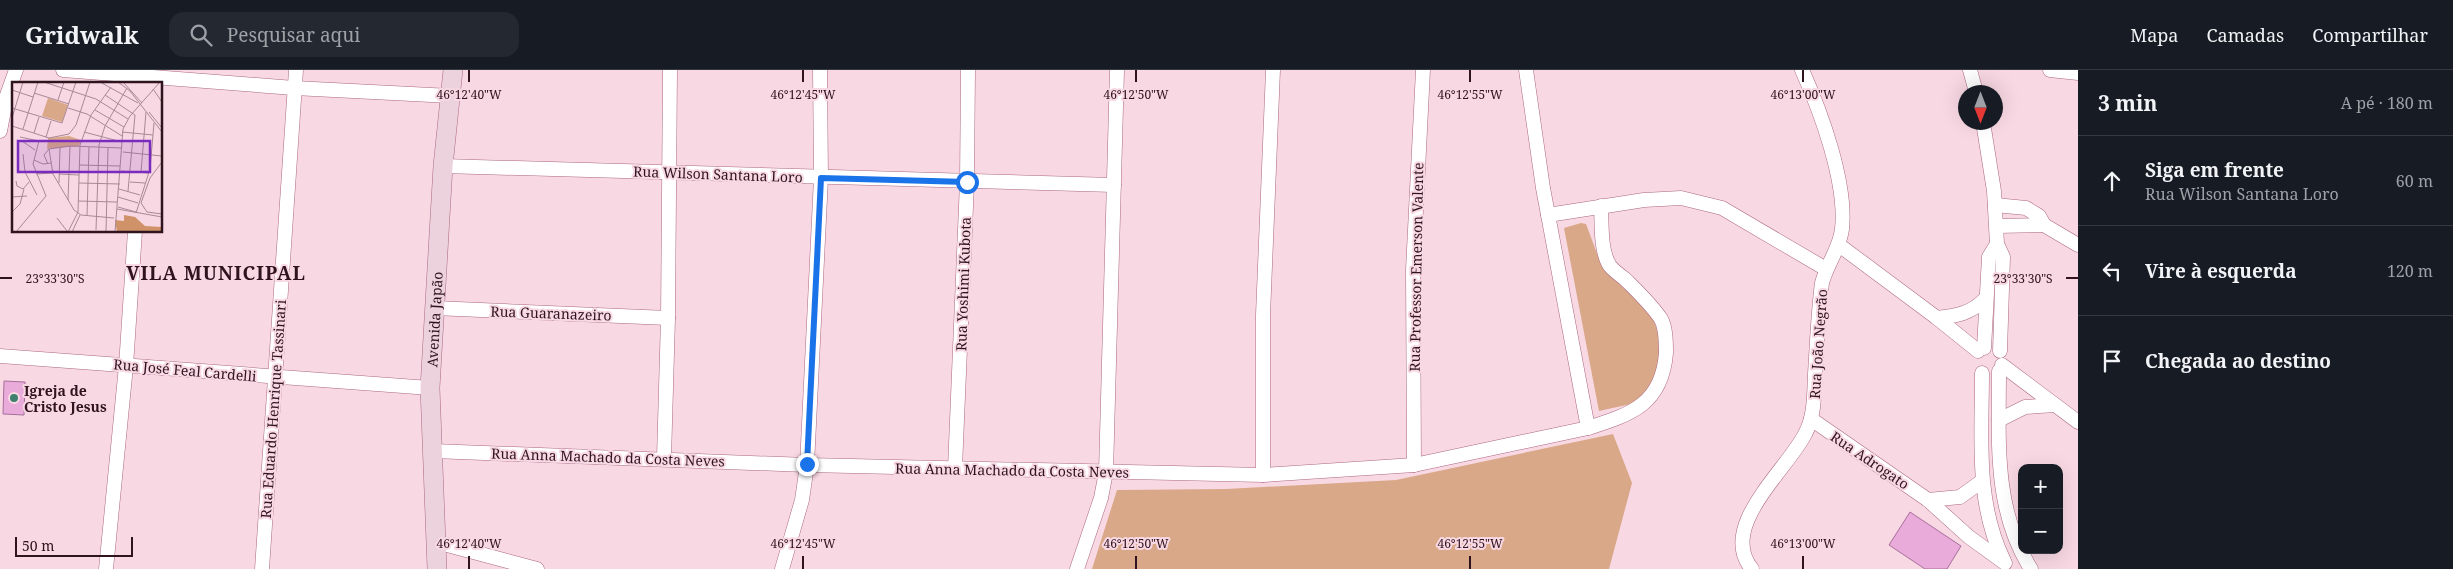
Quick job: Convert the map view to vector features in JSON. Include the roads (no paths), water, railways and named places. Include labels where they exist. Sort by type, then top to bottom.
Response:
[{"type":"main road","name":"Avenida Japão","points":[[437,569],[430,388],[443,166],[453,70]]},
{"type":"street","points":[[0,131],[7,94],[16,70]]},
{"type":"street","points":[[62,70],[144,80],[451,96]]},
{"type":"street","name":"Rua Eduardo Henrique Tassinari","points":[[262,569],[296,70]]},
{"type":"street","points":[[664,458],[668,318],[670,70]]},
{"type":"street","points":[[782,569],[802,500],[807,464],[821,178],[820,70]]},
{"type":"street","name":"Rua Yoshimi Kubota","points":[[955,468],[967,182],[968,70]]},
{"type":"street","points":[[1077,569],[1101,498],[1106,472],[1117,70]]},
{"type":"street","points":[[1263,475],[1263,315],[1273,70]]},
{"type":"street","name":"Rua Professor Emerson Valente","points":[[1414,464],[1413,270],[1423,70]]},
{"type":"street","points":[[1526,70],[1548,215],[1588,428]]},
{"type":"street","name":"Rua João Negrão","points":[[1802,70],[1819,107],[1830,143],[1842,208],[1842,230],[1839,245],[1826,269],[1819,301],[1811,420]]},
{"type":"street","points":[[1970,70],[1974,85]]},
{"type":"street","points":[[2050,70],[2078,73]]},
{"type":"street","points":[[1984,130],[1995,205],[1997,244],[2003,257],[1998,420],[2002,495],[2015,539],[2031,569]]},
{"type":"street","name":"Rua Wilson Santana Loro","points":[[443,166],[1114,185]]},
{"type":"street","name":"Rua João Negrão","points":[[1548,215],[1644,200],[1681,198],[1722,208],[1826,269]]},
{"type":"street","points":[[1995,205],[2026,208],[2039,216],[2044,225],[2078,245]]},
{"type":"street","name":"Rua Anna Machado da Costa Neves","points":[[433,451],[807,464],[1263,475],[1414,464],[1588,428],[1615,420],[1638,407],[1655,392],[1664,372],[1666,343],[1662,320],[1647,301],[1611,267],[1605,253],[1601,206]]},
{"type":"street","points":[[1997,226],[2044,225]]},
{"type":"street","points":[[106,569],[126,366],[135,232]]},
{"type":"street","points":[[1997,244],[1989,257],[1981,349],[1974,360],[1982,373],[1982,481],[1991,530],[2006,566]]},
{"type":"street","points":[[1839,245],[1981,349]]},
{"type":"street","points":[[1937,318],[1966,313],[1977,308],[1986,298]]},
{"type":"street","name":"Rua Guaranazeiro","points":[[434,308],[668,318]]},
{"type":"street","points":[[1981,349],[1989,346],[2000,362],[2078,422]]},
{"type":"street","name":"Rua José Feal Cardelli","points":[[0,356],[275,378],[430,388]]},
{"type":"street","points":[[1982,373],[1988,375],[2000,362]]},
{"type":"street","points":[[1998,420],[2026,408],[2056,405]]},
{"type":"street","points":[[1752,569],[1746,562],[1742,546],[1745,522],[1796,448],[1811,420]]},
{"type":"street","name":"Rua Adrogato","points":[[1811,420],[1928,500],[1969,537],[2006,566]]},
{"type":"street","points":[[1928,500],[1960,497],[1982,481]]},
{"type":"street","points":[[436,542],[537,569]]},
{"type":"place","name":"Igreja de Cristo Jesus","points":[[14,398]]},
{"type":"district","name":"VILA MUNICIPAL","points":[[216,273]]}]
